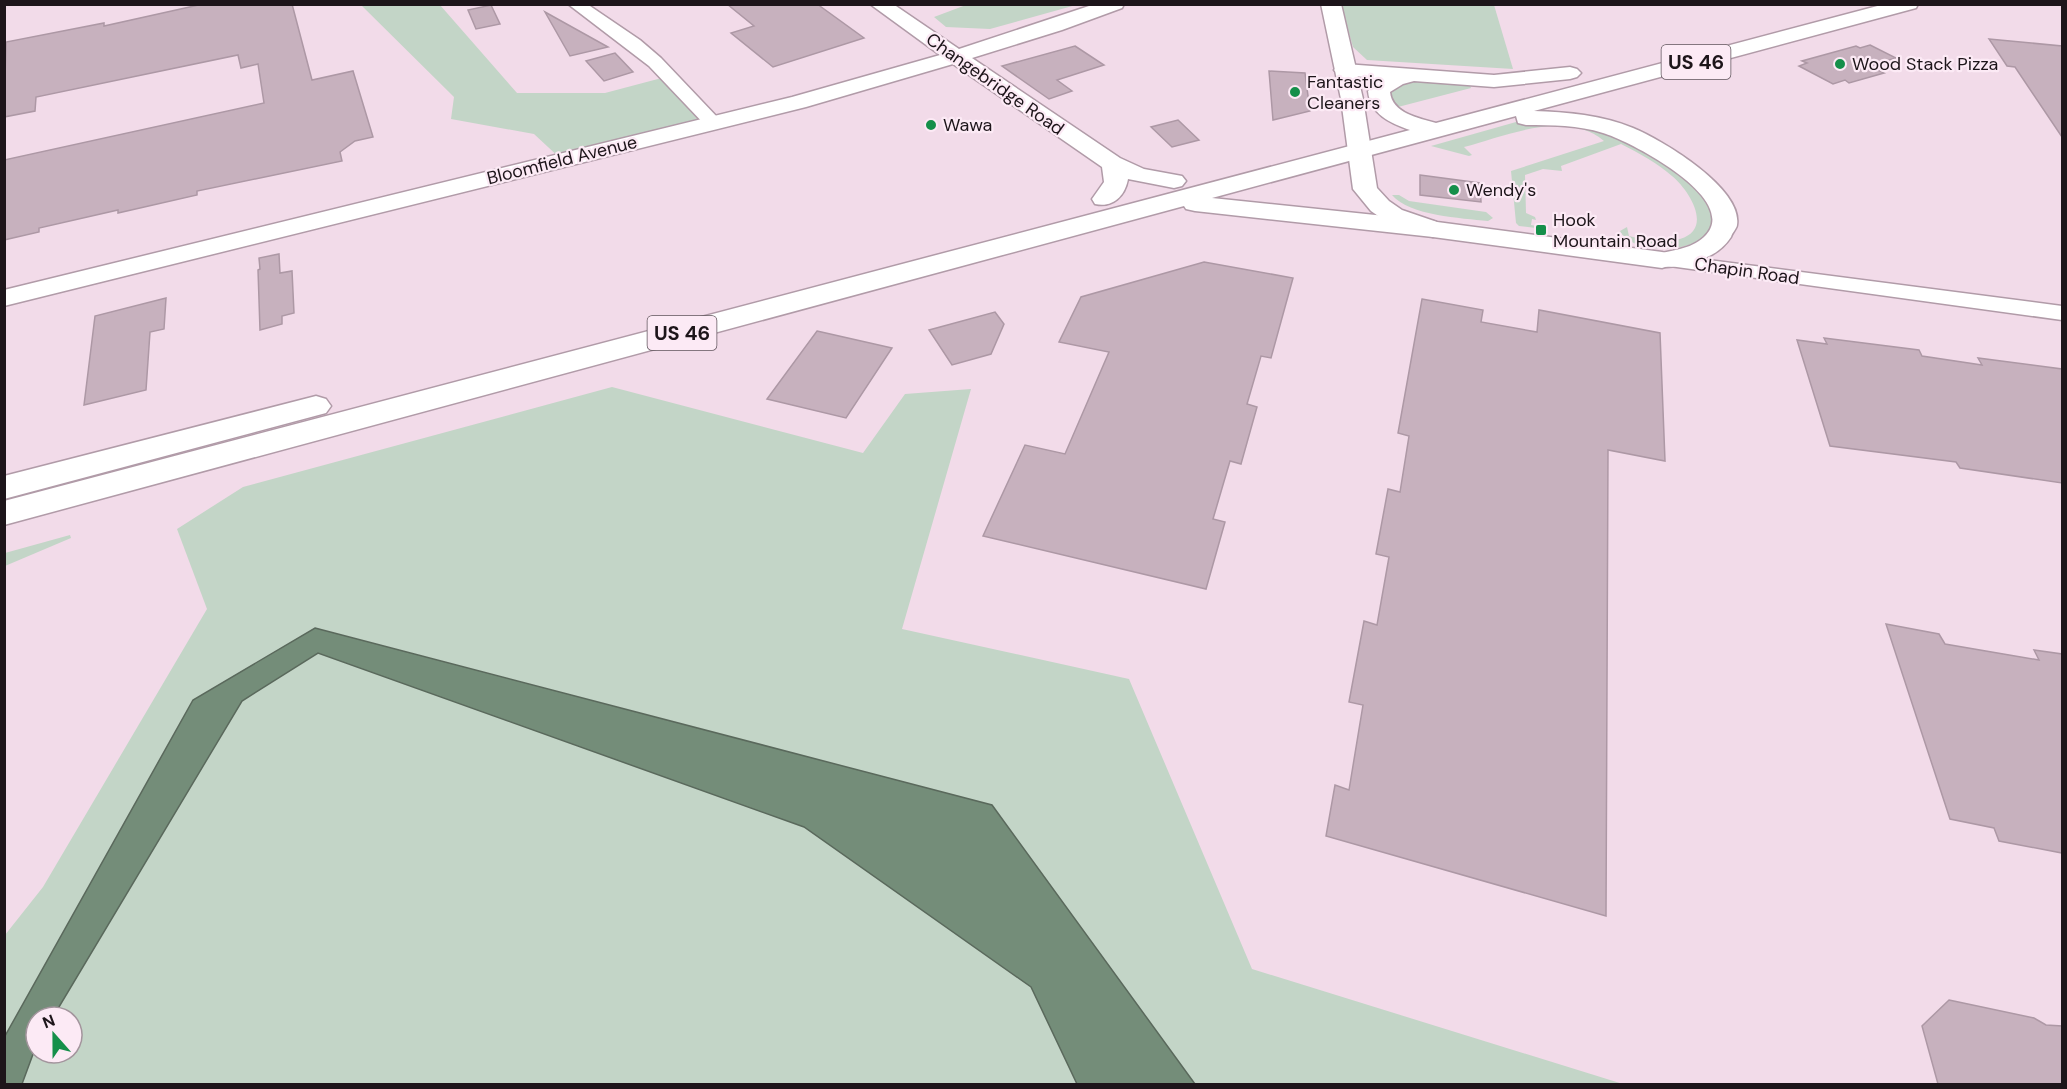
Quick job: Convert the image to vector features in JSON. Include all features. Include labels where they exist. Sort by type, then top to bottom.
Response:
[{"type":"main road","name":"Changebridge Road","points":[[879,4],[1112,163],[1173,191],[1433,229]]},
{"type":"main road","name":"Bloomfield Avenue","points":[[4,298],[891,77],[1115,4]]},
{"type":"main road","points":[[1330,4],[1346,70],[1365,189],[1371,198],[1393,215],[1433,229]]},
{"type":"main road","name":"US 46","points":[[1744,28],[1842,4]]},
{"type":"main road","name":"US 46","points":[[4,513],[1173,191],[1358,143],[1438,131],[1909,4]]},
{"type":"main road","name":"US 46","points":[[1358,143],[1404,119],[1591,68]]},
{"type":"main road","points":[[1346,70],[1494,81],[1569,73]]},
{"type":"main road","points":[[1416,75],[1389,82],[1379,91],[1381,102],[1389,111],[1404,119],[1438,131]]},
{"type":"main road","points":[[1483,119],[1554,118],[1587,122],[1611,128],[1644,141],[1681,164],[1710,190],[1722,206],[1726,218],[1725,227],[1719,237],[1699,252],[1662,260]]},
{"type":"main road","points":[[1104,199],[1117,185],[1118,178],[1112,163]]},
{"type":"main road","name":"US 46","points":[[4,488],[1104,199],[1173,191]]},
{"type":"main road","name":"Chapin Road","points":[[1433,229],[1662,260]]},
{"type":"street","points":[[576,4],[620,33],[655,62],[712,123]]},
{"type":"street","name":"Chapin Road","points":[[1662,260],[2062,313]]},
{"type":"shaded area","points":[[361,5],[440,5],[517,93],[605,93],[673,75],[716,122],[562,160],[534,134],[451,119],[454,97]]},
{"type":"shaded area","points":[[966,5],[1076,5],[990,29],[946,27],[934,17]]},
{"type":"shaded area","points":[[1341,5],[1494,5],[1513,69],[1367,60],[1353,47]]},
{"type":"shaded area","points":[[1412,81],[1470,85],[1471,88],[1398,107],[1391,99],[1390,93],[1399,84]]},
{"type":"shaded area","points":[[1532,121],[1600,130],[1652,154],[1690,181],[1703,197],[1711,212],[1711,227],[1705,236],[1695,243],[1681,247],[1651,248],[1627,239],[1620,231],[1627,227],[1629,236],[1661,241],[1680,239],[1690,234],[1697,218],[1691,199],[1679,182],[1654,163],[1621,144],[1561,166],[1562,171],[1543,169],[1525,175],[1526,213],[1535,217],[1536,220],[1532,219],[1531,225],[1537,226],[1536,228],[1519,226],[1516,223],[1511,171],[1604,141],[1589,132],[1572,127],[1536,128],[1464,147],[1472,155],[1469,156],[1431,146],[1516,122]]},
{"type":"shaded area","points":[[1392,195],[1399,195],[1409,201],[1486,212],[1493,218],[1488,221],[1423,212],[1400,202]]},
{"type":"shaded area","points":[[612,387],[863,453],[905,394],[971,389],[902,629],[1129,679],[1252,969],[1623,1084],[1195,1084],[992,805],[316,628],[193,700],[5,1036],[5,935],[43,887],[207,609],[177,529],[243,487]]},
{"type":"shaded area","points":[[70,535],[71,538],[5,566],[5,553]]},
{"type":"shaded area","points":[[315,628],[992,805],[1195,1084],[1077,1084],[1031,987],[804,827],[318,653],[242,701],[60,1005],[24,1005],[24,1065],[29,1065],[22,1084],[5,1084],[5,1036],[193,700]]},
{"type":"shaded area","points":[[318,653],[804,827],[1031,987],[1077,1084],[22,1084],[29,1065],[84,1065],[84,1005],[60,1005],[242,701]]},
{"type":"building","points":[[203,4],[292,4],[312,80],[353,71],[373,137],[355,141],[340,152],[342,161],[197,191],[197,195],[39,228],[39,232],[4,240],[4,160],[264,103],[258,64],[241,68],[238,55],[36,97],[35,111],[4,117],[6,42],[104,23],[104,26]]},
{"type":"building","points":[[727,4],[817,4],[864,38],[773,67],[731,33],[754,26]]},
{"type":"building","points":[[491,5],[500,24],[476,29],[468,10]]},
{"type":"building","points":[[545,12],[608,47],[570,56]]},
{"type":"building","points":[[1989,39],[2062,46],[2062,137],[2015,67],[2007,66]]},
{"type":"building","name":"Wood Stack Pizza","points":[[1870,45],[1896,58],[1870,66],[1884,73],[1849,83],[1845,80],[1833,84],[1799,66],[1807,63],[1802,61],[1856,46],[1860,48]]},
{"type":"building","points":[[1075,46],[1104,65],[1057,80],[1072,91],[1049,99],[1002,66]]},
{"type":"building","points":[[615,53],[633,72],[604,81],[586,61]]},
{"type":"building","points":[[1269,71],[1305,73],[1310,111],[1273,120]]},
{"type":"building","points":[[1178,120],[1199,140],[1172,147],[1151,127]]},
{"type":"building","points":[[1420,175],[1480,183],[1481,202],[1420,195]]},
{"type":"building","points":[[279,254],[280,273],[292,271],[294,313],[282,316],[282,324],[260,330],[259,258]]},
{"type":"building","points":[[1204,262],[1293,278],[1271,358],[1261,356],[1247,404],[1257,407],[1241,464],[1230,461],[1213,519],[1225,522],[1206,589],[983,536],[1025,445],[1065,454],[1109,352],[1059,342],[1081,297]]},
{"type":"building","points":[[166,298],[164,329],[150,332],[146,390],[84,405],[95,316]]},
{"type":"building","points":[[1422,299],[1483,310],[1481,322],[1537,332],[1539,310],[1660,333],[1665,461],[1608,450],[1606,916],[1326,836],[1335,785],[1349,790],[1363,705],[1349,702],[1364,621],[1377,625],[1389,557],[1376,554],[1388,489],[1400,492],[1409,436],[1398,433]]},
{"type":"building","points":[[995,312],[1004,324],[991,354],[952,365],[929,330]]},
{"type":"building","points":[[817,331],[892,348],[846,418],[767,399]]},
{"type":"building","points":[[1824,338],[1919,350],[1922,356],[1982,365],[1978,358],[2062,369],[2062,483],[1960,468],[1956,462],[1830,446],[1797,340],[1827,344]]},
{"type":"building","points":[[1886,624],[1939,634],[1945,644],[2039,660],[2034,650],[2062,654],[2062,853],[1999,841],[1994,828],[1950,819]]},
{"type":"building","points":[[1949,1000],[2034,1018],[2046,1025],[2062,1026],[2062,1084],[1938,1084],[1922,1026]]},
{"type":"place","name":"Wood Stack Pizza","points":[[1840,64]]},
{"type":"place","name":"Fantastic Cleaners","points":[[1295,92]]},
{"type":"place","name":"Wawa","points":[[931,125]]},
{"type":"place","name":"Wendy's","points":[[1454,190]]},
{"type":"place","name":"Hook Mountain Road","points":[[1541,230]]}]
